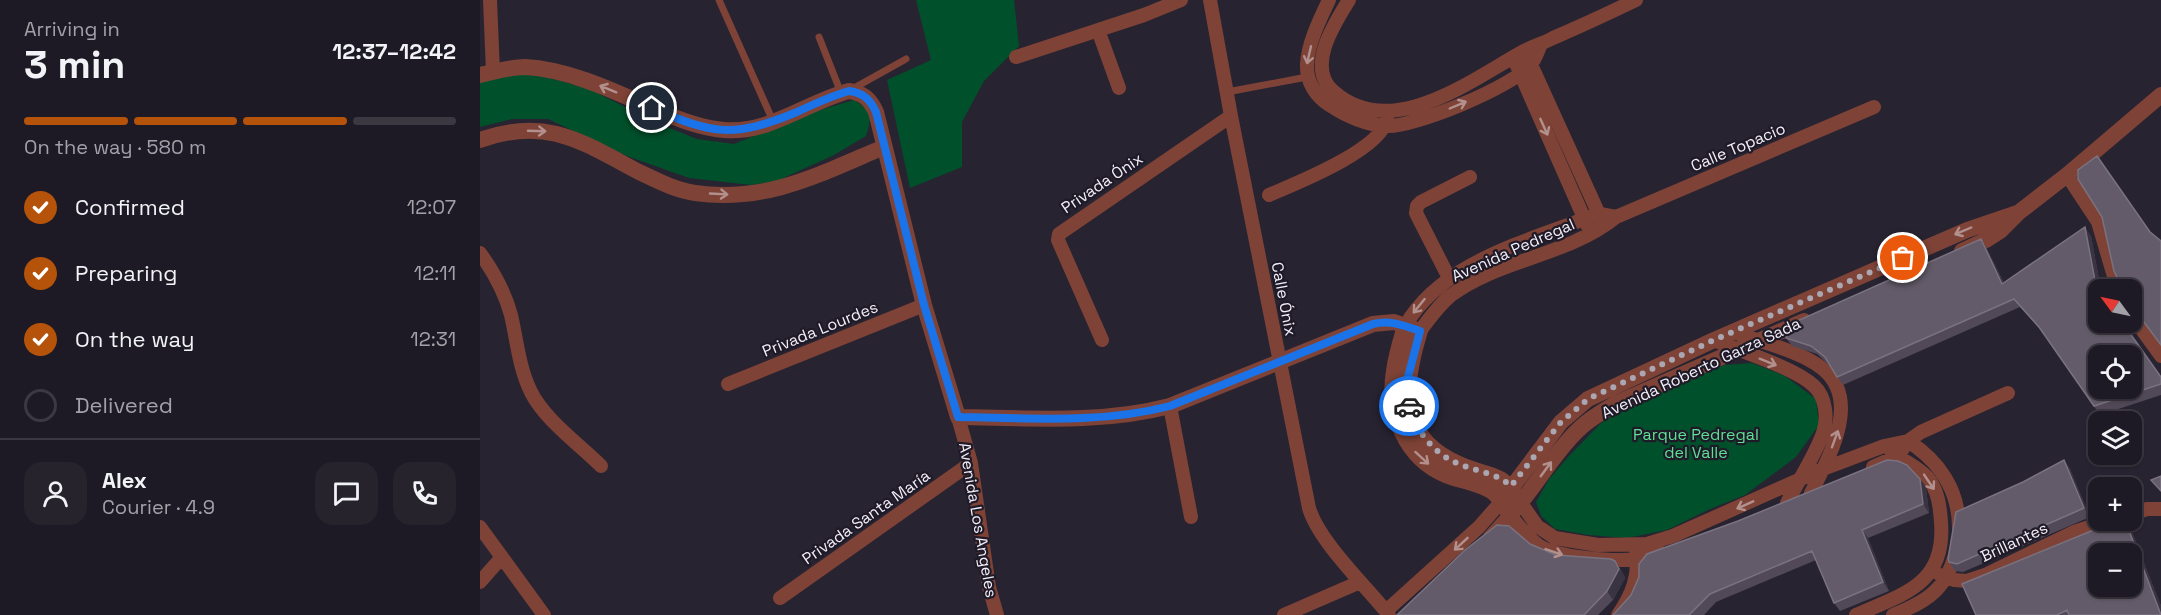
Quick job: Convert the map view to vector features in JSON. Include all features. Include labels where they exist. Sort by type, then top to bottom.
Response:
[{"type":"street","points":[[490,0],[486,73],[525,67],[578,78],[683,121],[724,130],[742,130],[773,122],[845,92]]},
{"type":"street","points":[[1016,57],[1144,15],[1181,0]]},
{"type":"street","name":"Calle Ónix","points":[[1210,0],[1312,520],[1387,613]]},
{"type":"street","points":[[1329,0],[1309,52],[1306,64],[1307,77],[1315,92],[1329,105],[1360,120],[1386,126],[1401,125],[1427,118],[1480,96],[1526,69],[1541,44]]},
{"type":"street","points":[[1349,0],[1336,22],[1323,55],[1322,75],[1329,88],[1345,100],[1366,108],[1389,111],[1404,110],[1447,94],[1541,44],[1636,0]]},
{"type":"street","points":[[1098,30],[1119,88]]},
{"type":"street","name":"Avenida Pedregal","points":[[1519,55],[1607,219]]},
{"type":"street","name":"Avenida Pedregal","points":[[1526,69],[1591,234]]},
{"type":"street","name":"Avenida Los Angeles","points":[[845,92],[859,93],[872,104],[924,305],[971,464],[989,588],[997,615]]},
{"type":"street","name":"Avenida Roberto Garza Sada","points":[[1942,259],[1986,240],[2010,223],[2018,213],[2067,175],[2161,95]]},
{"type":"street","name":"Calle Topacio","points":[[1607,219],[1874,107]]},
{"type":"street","points":[[1269,195],[1337,164],[1369,142],[1386,126],[1389,111]]},
{"type":"street","name":"Privada Ónix","points":[[1102,340],[1059,240],[1059,234],[1231,116]]},
{"type":"street","points":[[480,140],[498,134],[521,131],[559,133],[662,184],[697,193],[727,195],[762,192],[792,186],[884,147]]},
{"type":"street","points":[[2067,175],[2098,222],[2115,279]]},
{"type":"street","points":[[1449,278],[1416,213],[1417,206],[1470,177]]},
{"type":"street","name":"Avenida Roberto Garza Sada","points":[[1511,507],[1511,486],[1561,422],[1588,399],[1714,340],[1967,230],[2018,213]]},
{"type":"street","name":"Avenida Pedregal","points":[[1607,219],[1584,219],[1518,244],[1469,266],[1449,278],[1424,299],[1394,371],[1392,388],[1397,420],[1404,438],[1418,454],[1444,474],[1491,490],[1511,507],[1524,533],[1538,545],[1558,554],[1580,558],[1636,552],[1694,542]]},
{"type":"street","name":"Avenida Pedregal","points":[[1511,486],[1498,477],[1462,466],[1444,455],[1424,438],[1414,423],[1408,405],[1407,381],[1413,328],[1471,283],[1591,234],[1607,219]]},
{"type":"street","points":[[480,253],[506,303],[518,356],[531,392],[552,418],[602,466]]},
{"type":"street","name":"Privada Lourdes","points":[[728,384],[924,305]]},
{"type":"street","name":"Avenida Roberto Garza Sada","points":[[1481,547],[1511,507],[1563,446],[1598,414],[1617,403],[1823,312]]},
{"type":"street","points":[[958,417],[1090,419],[1145,413],[1170,406],[1373,324],[1383,322],[1413,328]]},
{"type":"street","points":[[2142,330],[2161,356]]},
{"type":"street","points":[[1733,332],[1805,359],[1822,369],[1836,385],[1841,404],[1838,432],[1811,493]]},
{"type":"street","points":[[1714,340],[1805,379],[1818,390],[1821,396],[1826,417],[1822,436],[1799,481],[1782,505],[1833,484]]},
{"type":"street","points":[[1865,470],[1898,456],[1908,441],[1921,432],[2008,393]]},
{"type":"street","points":[[1170,406],[1191,517]]},
{"type":"street","points":[[1893,615],[1929,598],[1946,578],[1956,551],[1958,536],[1958,510],[1947,480],[1933,460],[1908,441]]},
{"type":"street","name":"Avenida Pedregal","points":[[1636,552],[1822,469],[1884,446],[1908,441]]},
{"type":"street","points":[[1856,615],[1912,590],[1931,572],[1937,558],[1941,534],[1939,506],[1934,488],[1923,473],[1884,446]]},
{"type":"street","name":"Privada Santa María","points":[[780,597],[971,464]]},
{"type":"street","name":"Avenida Roberto Garza Sada","points":[[1387,613],[1479,527],[1511,507]]},
{"type":"street","points":[[2142,511],[2161,509]]},
{"type":"street","points":[[480,527],[544,615]]},
{"type":"street","name":"Brillantes","points":[[1931,572],[1946,578],[1967,581],[2088,527]]},
{"type":"street","points":[[1618,615],[1629,600],[1634,587],[1636,552]]},
{"type":"street","points":[[480,582],[502,558]]},
{"type":"street","points":[[1284,615],[1360,582]]},
{"type":"lane","points":[[719,0],[773,122]]},
{"type":"lane","points":[[819,37],[845,92],[906,59]]},
{"type":"lane","points":[[1227,92],[1307,77]]},
{"type":"green space","points":[[916,0],[1014,0],[1019,46],[984,81],[962,122],[962,167],[910,188],[887,80],[931,60]]},
{"type":"green space","points":[[506,75],[539,75],[589,89],[657,123],[697,139],[734,144],[813,112],[854,100],[867,111],[870,119],[866,136],[834,155],[777,181],[751,185],[689,178],[627,156],[548,119],[512,119],[480,127],[480,80]]},
{"type":"green space","name":"Parque Pedregal del Valle","points":[[1752,363],[1785,376],[1816,399],[1819,425],[1796,457],[1745,495],[1667,530],[1627,538],[1588,535],[1555,529],[1541,516],[1536,502],[1549,479],[1601,423],[1636,401],[1724,365]]},
{"type":"building","points":[[2097,156],[2150,232],[2161,241],[2161,345],[2142,319],[2142,279],[2118,279],[2102,217],[2078,179],[2078,170]]},
{"type":"building","points":[[2085,227],[2095,279],[2088,279],[2088,333],[2130,333],[2138,345],[2088,345],[2088,397],[2039,327],[2014,299],[1837,377],[1825,357],[1811,346],[1786,338],[1786,326],[1981,239],[2002,284]]},
{"type":"building","points":[[2142,350],[2161,377],[2161,384],[2142,390]]},
{"type":"building","points":[[2089,399],[2115,399],[2094,406]]},
{"type":"building","points":[[1887,460],[1907,465],[1920,479],[1923,504],[1862,530],[1883,582],[1834,603],[1812,551],[1710,594],[1689,615],[1613,615],[1631,595],[1639,577],[1639,564],[1647,554],[1738,521]]},
{"type":"building","points":[[2064,460],[2084,508],[1957,564],[1949,562],[1956,512],[2023,482]]},
{"type":"building","points":[[2161,476],[2161,491],[2151,480]]},
{"type":"building","points":[[1497,525],[1509,526],[1530,544],[1556,555],[1611,559],[1615,561],[1619,569],[1607,591],[1584,615],[1397,615],[1465,550]]},
{"type":"building","points":[[2091,531],[2129,531],[2134,543],[2088,543],[2088,597],[2142,597],[2142,565],[2161,615],[2069,615],[2067,610],[2057,615],[1976,615],[1962,584]]},
{"type":"way so far","points":[[1409,406],[1414,423],[1434,448],[1462,466],[1498,477],[1511,486],[1561,422],[1588,399],[1714,340],[1903,258]]},
{"type":"route","points":[[652,108],[703,127],[742,130],[773,122],[841,93],[849,91],[866,97],[876,112],[924,305],[958,417],[1090,419],[1145,413],[1170,406],[1373,324],[1383,322],[1394,322],[1420,331],[1407,381],[1409,406]]}]
